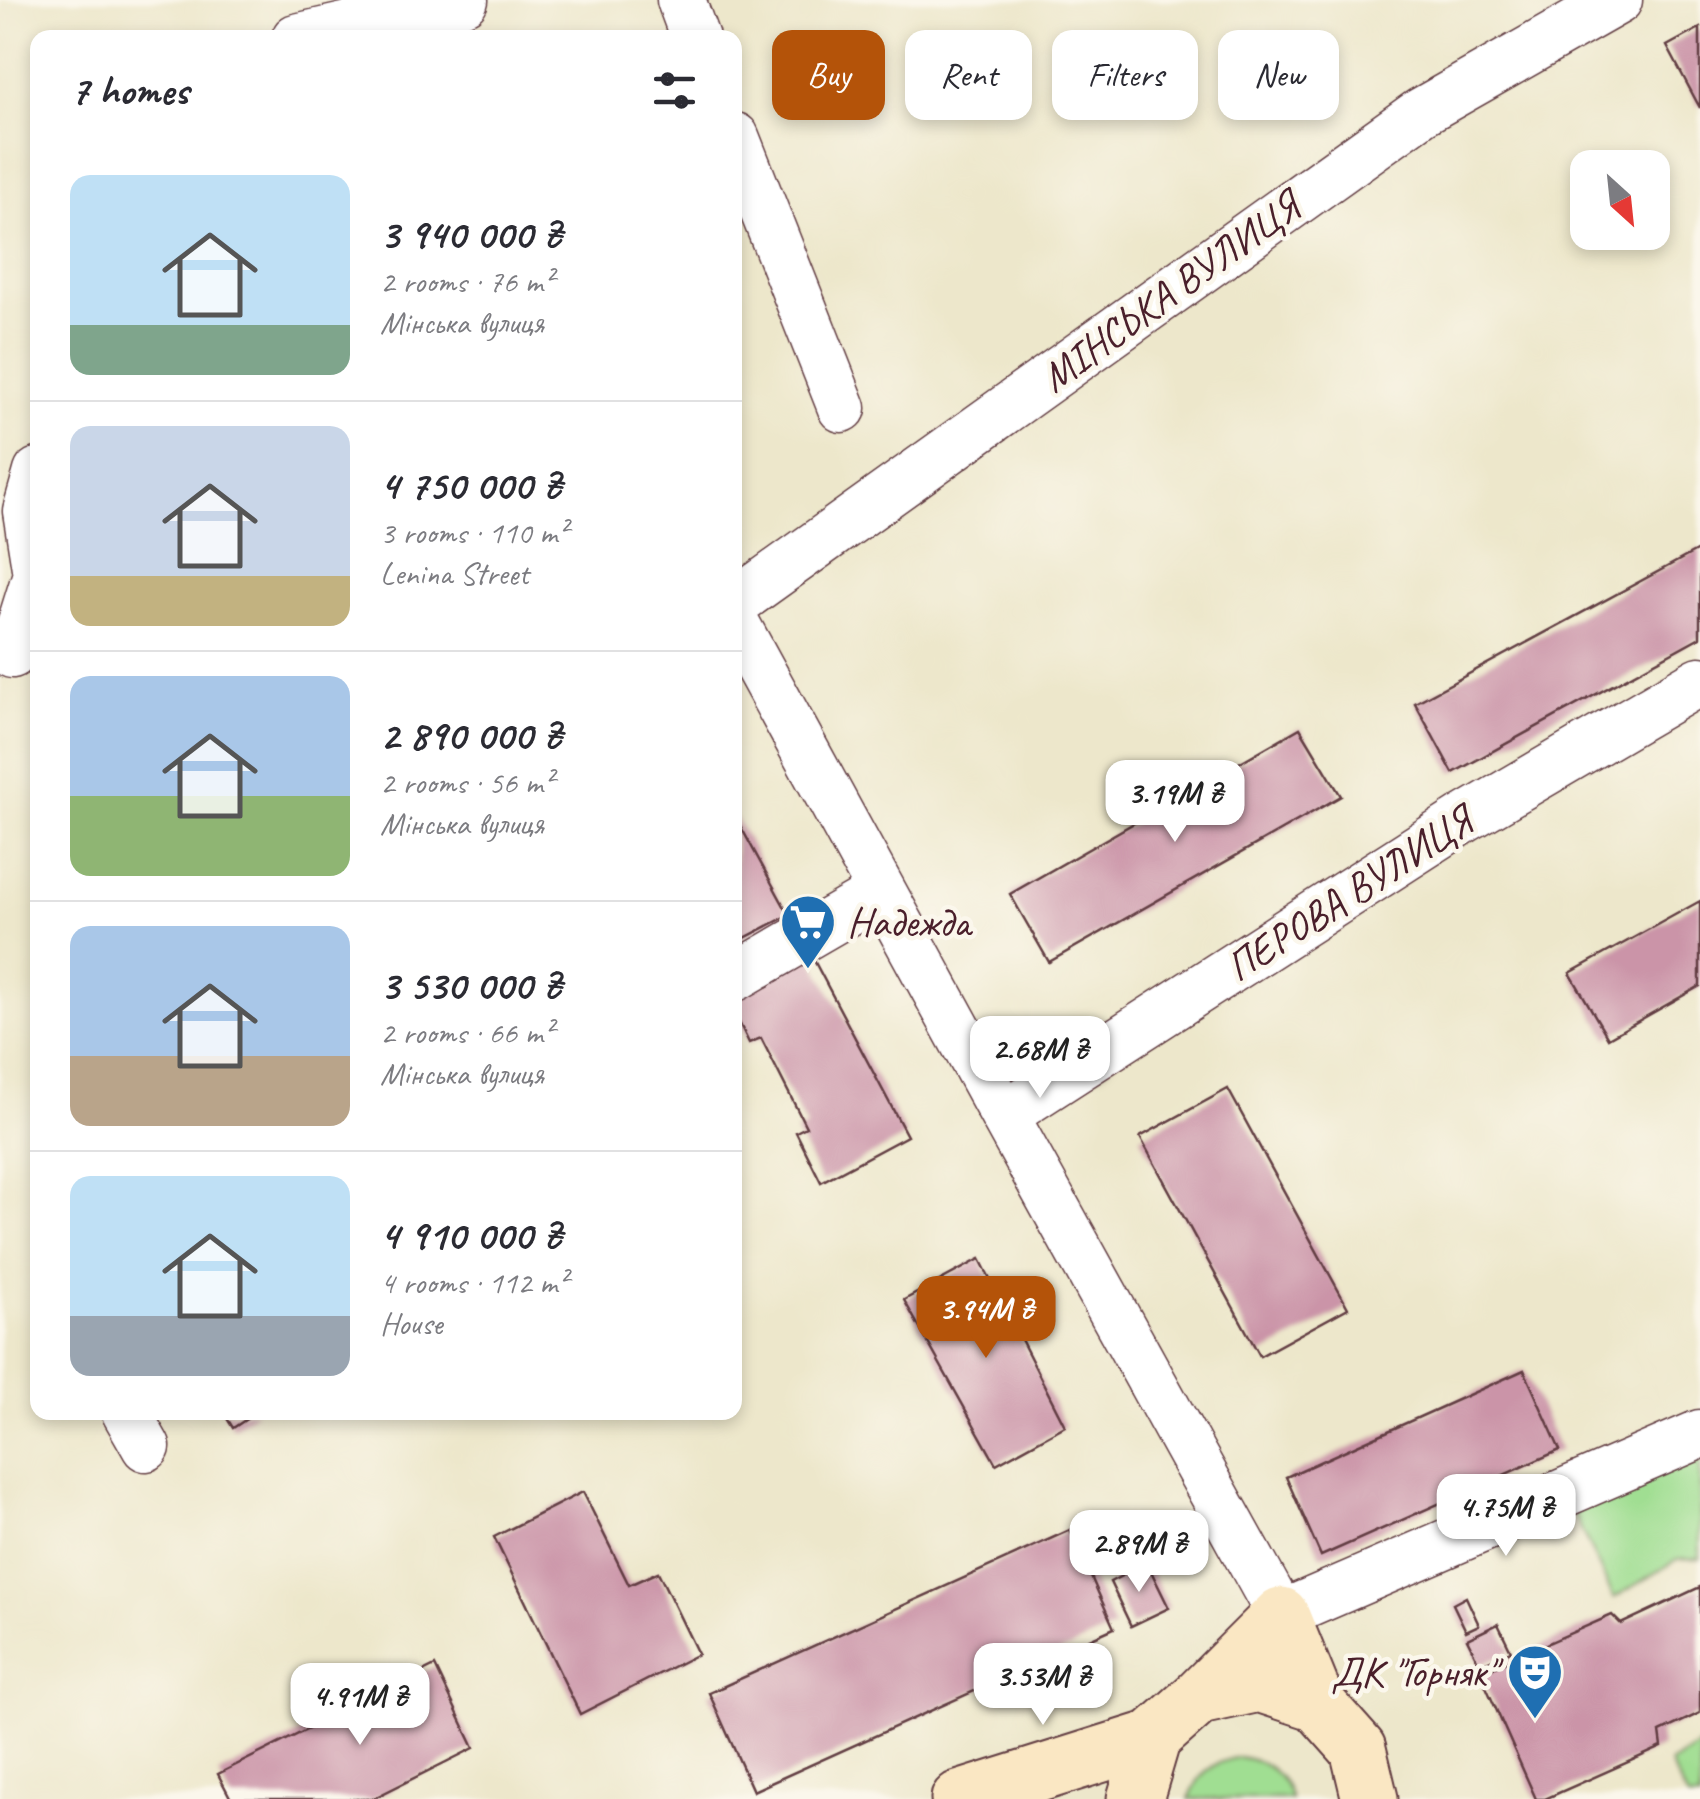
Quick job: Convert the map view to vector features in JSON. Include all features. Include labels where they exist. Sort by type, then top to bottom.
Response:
[{"type":"street","points":[[331,30],[464,0]]},
{"type":"street","points":[[680,0],[692,30]]},
{"type":"street","name":"МІНСЬКА ВУЛИЦЯ","points":[[742,598],[1420,112],[1618,0]]},
{"type":"street","points":[[742,156],[842,408]]},
{"type":"street","points":[[30,498],[26,511],[30,534]]},
{"type":"street","points":[[17,654],[30,602]]},
{"type":"street","points":[[742,635],[1281,1615],[1317,1703],[1358,1749],[1370,1799]]},
{"type":"street","name":"ПЕРОВА ВУЛИЦЯ","points":[[1004,1115],[1464,820],[1700,681]]},
{"type":"street","points":[[742,973],[882,892]]},
{"type":"street","points":[[959,1799],[1153,1738],[1281,1615],[1700,1434]]},
{"type":"street","points":[[1198,1697],[1259,1684],[1317,1703]]},
{"type":"street","points":[[1135,1799],[1153,1738]]},
{"type":"green space","points":[[1700,1448],[1700,1558],[1678,1559],[1614,1598],[1572,1511]]},
{"type":"green space","points":[[1700,1745],[1700,1799],[1688,1799],[1670,1764]]},
{"type":"green space","points":[[1239,1757],[1272,1770],[1291,1799],[1189,1799],[1207,1770]]},
{"type":"building","points":[[1700,28],[1700,108],[1667,46]]},
{"type":"building","points":[[1700,549],[1700,637],[1453,773],[1415,703]]},
{"type":"building","points":[[1300,728],[1341,796],[1049,962],[1010,894]]},
{"type":"building","points":[[742,829],[789,915],[742,939]]},
{"type":"building","points":[[1700,901],[1700,986],[1608,1038],[1570,973]]},
{"type":"building","points":[[809,951],[907,1136],[821,1182],[796,1132],[806,1127],[761,1038],[749,1043],[742,1028],[742,985]]},
{"type":"building","points":[[1228,1089],[1348,1308],[1260,1356],[1140,1137]]},
{"type":"building","points":[[980,1259],[1065,1426],[996,1464],[904,1300]]},
{"type":"building","points":[[1524,1370],[1560,1450],[1321,1556],[1286,1477]]},
{"type":"building","points":[[228,1420],[245,1420],[233,1428]]},
{"type":"building","points":[[583,1492],[629,1585],[658,1572],[698,1654],[580,1714],[494,1537]]},
{"type":"building","points":[[1070,1530],[1114,1628],[753,1791],[709,1693]]},
{"type":"building","points":[[1147,1563],[1169,1608],[1131,1626],[1110,1582]]},
{"type":"building","points":[[1700,1587],[1700,1713],[1660,1732],[1662,1747],[1545,1799],[1536,1799],[1480,1673],[1612,1615],[1621,1624]]},
{"type":"building","points":[[1466,1597],[1479,1625],[1466,1631],[1453,1604]]},
{"type":"building","points":[[1498,1624],[1511,1651],[1480,1665],[1467,1639]]},
{"type":"building","points":[[435,1666],[474,1748],[372,1799],[231,1799],[218,1774]]},
{"type":"place","name":"Надежда","points":[[808,971]]},
{"type":"place","name":"ДК \"Горняк\"","points":[[1535,1721]]}]
